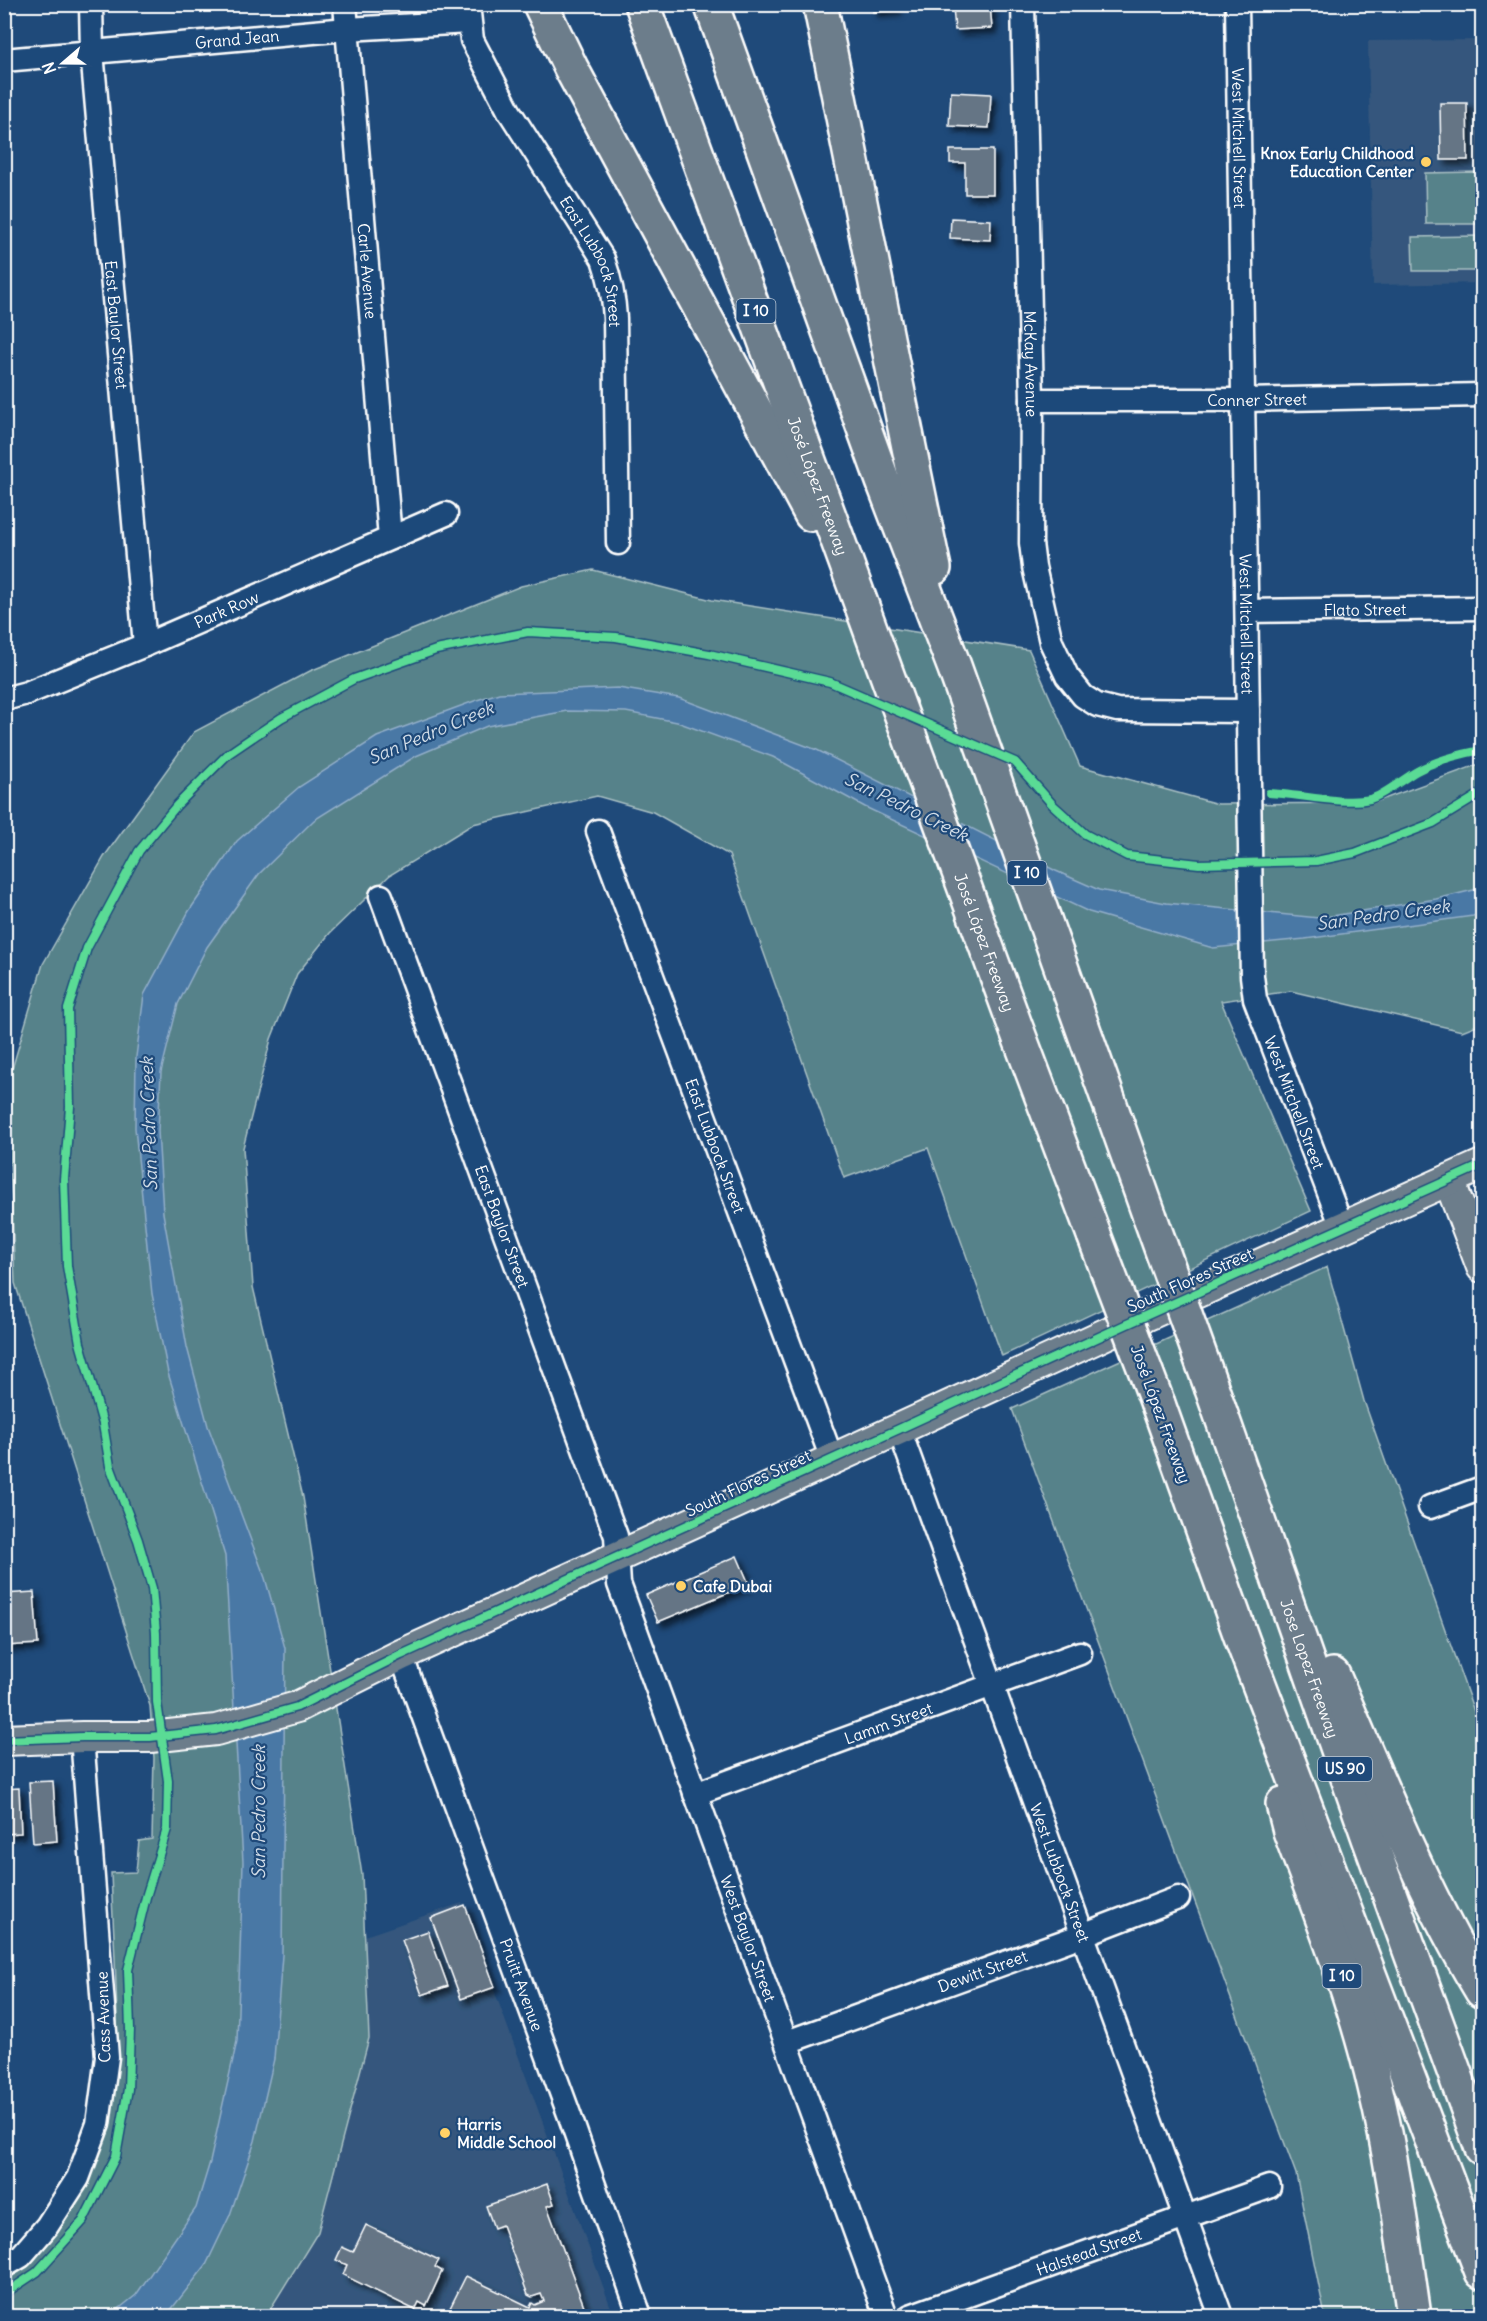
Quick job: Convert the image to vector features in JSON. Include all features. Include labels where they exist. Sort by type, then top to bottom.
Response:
[{"type":"highway","points":[[540,4],[571,68],[866,619]]},
{"type":"highway","name":"José López Freeway","points":[[642,4],[1016,1028],[1158,1404],[1243,1642]]},
{"type":"highway","name":"I 10","points":[[711,4],[883,481],[957,675],[1212,1389],[1403,1839],[1439,1913],[1482,1991]]},
{"type":"highway","points":[[820,4],[899,402],[957,675]]},
{"type":"highway","name":"Jose Lopez Freeway","points":[[1212,1389],[1369,1839],[1482,2148]]},
{"type":"highway","name":"I 10","points":[[1243,1642],[1290,1831],[1348,1993],[1375,2085],[1390,2155],[1414,2316]]},
{"type":"highway","name":"US 90","points":[[1243,1642],[1482,2272]]},
{"type":"main road","name":"South Flores Street","points":[[4,1740],[150,1737],[216,1730],[265,1718],[297,1707],[401,1655],[1482,1165]]},
{"type":"main road","points":[[1449,1180],[1482,1268]]},
{"type":"street","name":"East Baylor Street","points":[[91,4],[92,52],[145,645]]},
{"type":"street","name":"Carle Avenue","points":[[345,4],[390,538]]},
{"type":"street","name":"McKay Avenue","points":[[1023,4],[1032,400],[1031,543],[1034,567],[1051,642],[1067,676],[1083,696],[1097,705],[1117,710],[1248,711]]},
{"type":"street","name":"West Mitchell Street","points":[[1237,4],[1252,976],[1255,999],[1342,1227]]},
{"type":"street","name":"Grand Jean","points":[[4,60],[347,29],[469,13]]},
{"type":"street","name":"East Lubbock Street","points":[[469,13],[472,40],[509,111],[603,259],[607,271],[613,294],[615,318],[618,543]]},
{"type":"street","name":"Conner Street","points":[[1032,400],[1244,400],[1482,395]]},
{"type":"street","name":"Park Row","points":[[4,699],[27,693],[145,645],[446,514]]},
{"type":"street","name":"Flato Street","points":[[1247,611],[1482,608]]},
{"type":"street","name":"East Lubbock Street","points":[[598,831],[832,1459]]},
{"type":"street","name":"East Baylor Street","points":[[381,896],[616,1536],[617,1558]]},
{"type":"street","name":"West Lubbock Street","points":[[899,1429],[1221,2316]]},
{"type":"street","points":[[1430,1507],[1482,1488]]},
{"type":"street","name":"West Baylor Street","points":[[617,1558],[619,1584],[886,2316]]},
{"type":"street","name":"Lamm Street","points":[[695,1794],[1080,1653]]},
{"type":"street","name":"Pruitt Avenue","points":[[401,1655],[569,2114],[640,2316]]},
{"type":"street","name":"Cass Avenue","points":[[4,2266],[21,2256],[47,2226],[78,2178],[98,2124],[107,2057],[82,1737]]},
{"type":"street","name":"Dewitt Street","points":[[787,2042],[1178,1898]]},
{"type":"street","name":"Halstead Street","points":[[910,2316],[1269,2187]]},
{"type":"shaded area","name":"Knox Early Childhood Education Center","points":[[1482,40],[1482,283],[1373,285],[1368,41]]},
{"type":"shaded area","name":"Harris Middle School","points":[[462,1903],[614,2316],[266,2316],[318,2232],[369,2035],[365,1936]]},
{"type":"green space","points":[[1478,172],[1479,224],[1426,224],[1425,173]]},
{"type":"green space","points":[[1476,236],[1477,271],[1413,271],[1412,237]]},
{"type":"green space","points":[[593,570],[712,600],[1029,650],[1080,766],[1218,804],[1373,803],[1482,763],[1482,1023],[1462,1031],[1291,991],[1221,1001],[1311,1211],[1002,1356],[928,1148],[844,1178],[729,855],[653,812],[597,796],[473,824],[390,875],[330,933],[297,974],[271,1039],[243,1148],[253,1287],[303,1497],[362,1875],[369,2038],[318,2232],[266,2316],[5,2316],[5,2280],[49,2241],[67,2217],[82,2191],[104,2136],[111,2107],[117,2061],[111,1873],[136,1872],[139,1841],[152,1839],[154,1758],[150,1706],[15,1283],[7,1086],[43,964],[104,857],[194,732],[310,671],[521,586]]},
{"type":"green space","points":[[1327,1267],[1364,1401],[1482,1734],[1482,2316],[1325,2316],[1296,2174],[1012,1409]]},
{"type":"water","name":"San Pedro Creek","points":[[618,688],[679,698],[817,750],[1056,871],[1099,890],[1166,903],[1319,918],[1436,899],[1482,888],[1482,913],[1305,939],[1213,948],[1089,912],[865,807],[773,757],[677,722],[626,712],[567,711],[487,726],[416,756],[314,820],[259,874],[207,947],[178,1004],[161,1072],[158,1131],[163,1213],[187,1347],[208,1426],[265,1578],[285,1648],[282,1955],[274,2059],[255,2141],[230,2215],[206,2265],[166,2316],[110,2316],[136,2295],[196,2208],[210,2162],[237,2041],[243,1862],[225,1556],[168,1373],[152,1294],[135,1128],[136,1057],[144,995],[189,911],[237,841],[299,787],[377,737],[499,693]]},
{"type":"building","points":[[873,4],[896,4],[896,10],[873,12]]},
{"type":"building","points":[[990,4],[992,28],[955,30],[953,7]]},
{"type":"building","points":[[951,92],[991,94],[989,128],[949,126]]},
{"type":"building","points":[[1440,103],[1467,103],[1468,160],[1441,160]]},
{"type":"building","points":[[1482,103],[1482,160],[1480,160],[1479,104]]},
{"type":"building","points":[[950,150],[993,150],[993,194],[965,194],[965,163],[950,163]]},
{"type":"building","points":[[951,218],[991,220],[990,240],[950,238]]},
{"type":"building","points":[[737,1556],[749,1584],[658,1622],[646,1595]]},
{"type":"building","points":[[34,1592],[38,1644],[4,1646],[4,1594]]},
{"type":"building","points":[[53,1781],[57,1841],[33,1843],[29,1782]]},
{"type":"building","points":[[19,1788],[21,1833],[4,1834],[4,1789]]},
{"type":"building","points":[[465,1905],[495,1987],[461,1999],[431,1918]]},
{"type":"building","points":[[428,1931],[448,1986],[422,1995],[402,1940]]},
{"type":"building","points":[[547,2184],[554,2204],[547,2206],[585,2309],[593,2312],[595,2316],[446,2316],[466,2276],[530,2307],[532,2303],[535,2305],[544,2301],[541,2294],[532,2297],[528,2295],[502,2225],[494,2228],[486,2206]]},
{"type":"building","points":[[366,2225],[439,2260],[435,2267],[442,2271],[426,2306],[419,2302],[415,2310],[343,2275],[347,2265],[336,2260],[342,2247],[353,2252]]},
{"type":"cycle path","points":[[4,2294],[37,2272],[83,2221],[116,2156],[128,2089],[130,2029],[128,1970],[146,1897],[167,1829],[168,1781],[157,1702],[156,1633],[152,1588],[138,1540],[110,1466],[103,1424],[80,1343],[67,1266],[64,1179],[70,1107],[68,1009],[87,948],[139,851],[177,805],[228,754],[281,718],[354,679],[436,650],[528,632],[616,637],[709,654],[830,682],[1015,762],[1053,805],[1085,834],[1127,856],[1199,864],[1316,861],[1355,853],[1433,823],[1482,793]]},
{"type":"cycle path","points":[[1269,793],[1346,801],[1370,799],[1425,767],[1482,750]]},
{"type":"cycle path","points":[[4,1740],[150,1737],[216,1730],[297,1707],[401,1655],[1482,1165]]},
{"type":"place","name":"Knox Early Childhood Education Center","points":[[1426,162]]},
{"type":"place","name":"Cafe Dubai","points":[[681,1586]]},
{"type":"place","name":"Harris Middle School","points":[[445,2133]]}]
